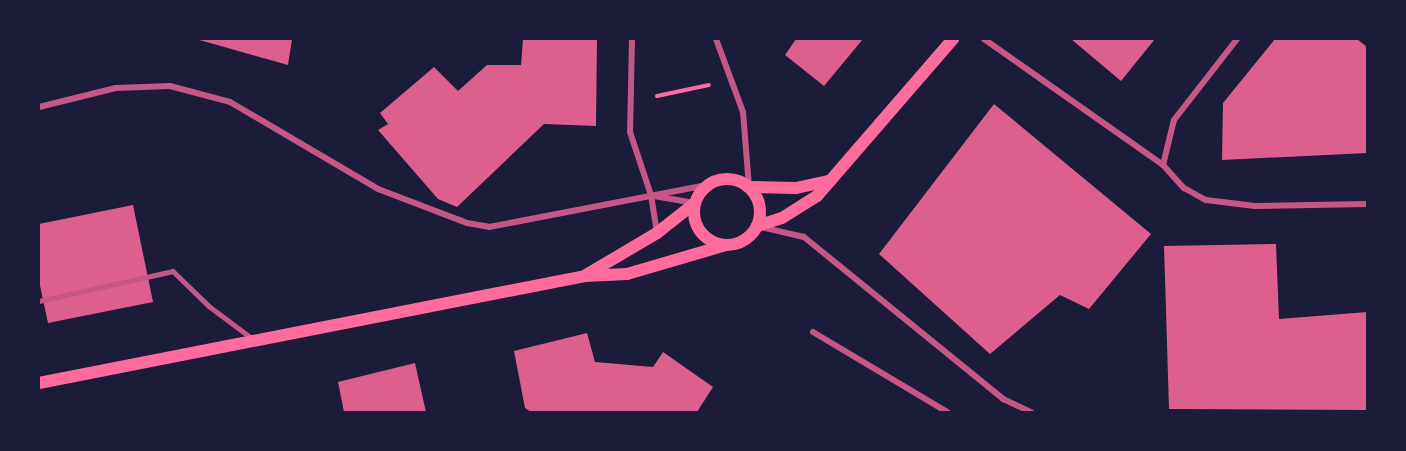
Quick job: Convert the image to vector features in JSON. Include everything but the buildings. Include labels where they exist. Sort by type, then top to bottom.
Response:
[{"type":"main road","points":[[39,383],[585,276],[627,274],[744,241],[758,226],[803,207],[831,181],[953,39]]},
{"type":"main road","points":[[585,276],[657,233],[695,203],[707,185],[729,179],[749,187],[796,188],[831,181]]},
{"type":"main road","points":[[749,187],[760,206],[758,226]]},
{"type":"main road","points":[[695,203],[696,223],[702,233],[726,245]]},
{"type":"street","points":[[632,39],[630,132],[651,195],[657,233]]},
{"type":"street","points":[[716,39],[743,112],[749,187]]},
{"type":"street","points":[[984,39],[1163,165],[1184,188],[1206,200],[1255,206],[1367,204]]},
{"type":"street","points":[[1163,165],[1174,120],[1237,39]]},
{"type":"street","points":[[39,107],[116,88],[170,86],[230,102],[378,189],[450,217],[489,227],[585,211],[651,195],[707,185]]},
{"type":"street","points":[[651,195],[695,203]]},
{"type":"street","points":[[758,226],[804,237],[1003,399],[1031,412]]},
{"type":"street","points":[[813,332],[947,412]]},
{"type":"lane","points":[[39,302],[172,271],[209,306],[255,340]]},
{"type":"path","points":[[657,96],[709,86]]}]
